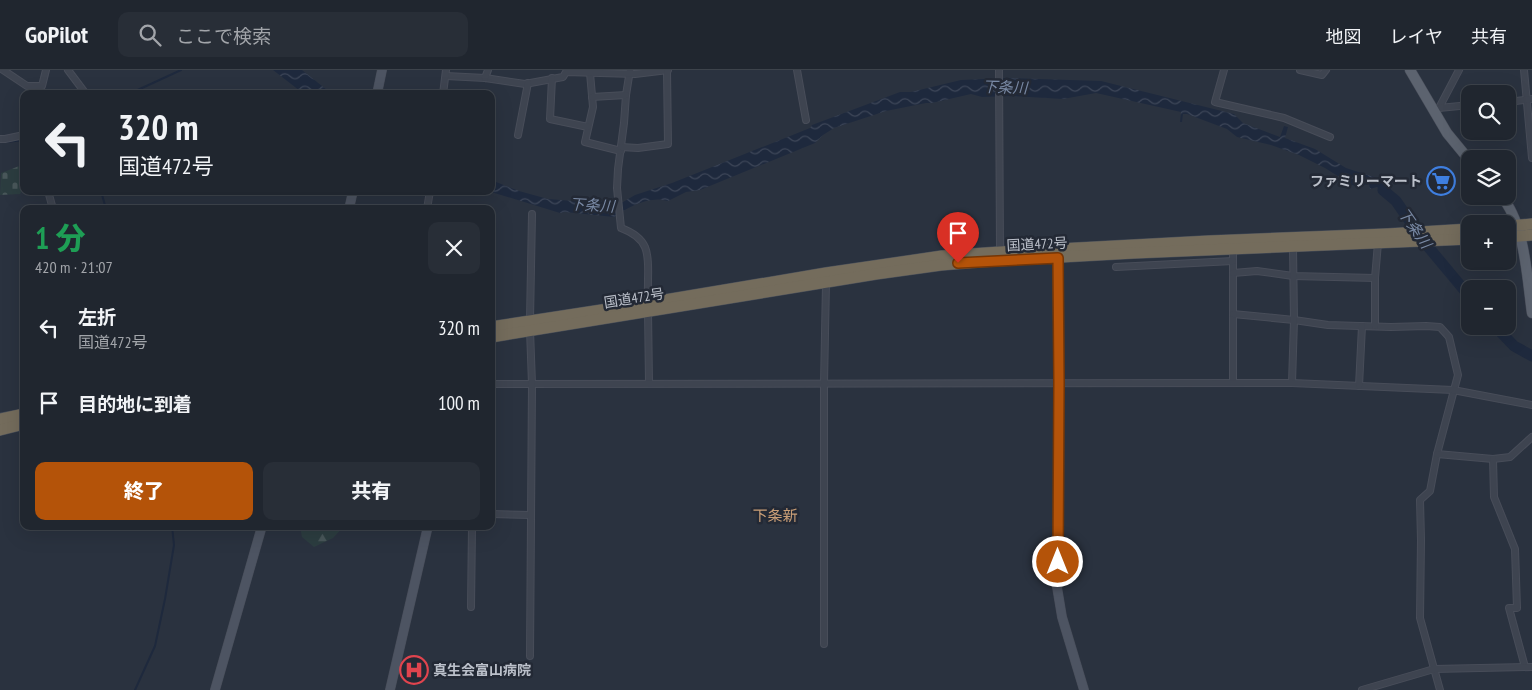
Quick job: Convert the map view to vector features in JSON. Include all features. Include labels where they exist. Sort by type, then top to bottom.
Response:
[{"type":"highway","points":[[1516,229],[1532,224]]},
{"type":"highway","points":[[1516,229],[1532,235]]},
{"type":"highway","name":"国道472号","points":[[495,327],[530,325],[941,265],[990,261],[1378,243],[1392,238],[1461,230]]},
{"type":"highway","name":"国道472号","points":[[647,307],[826,273],[942,256],[1294,237],[1392,238],[1440,241],[1461,240]]},
{"type":"highway","name":"国道472号","points":[[495,335],[530,325]]},
{"type":"highway","points":[[0,419],[20,415]]},
{"type":"highway","points":[[0,430],[20,425]]},
{"type":"main road","points":[[1410,70],[1448,133],[1461,150]]},
{"type":"main road","points":[[1516,234],[1532,313]]},
{"type":"street","points":[[2,70],[27,86],[42,86],[46,70]]},
{"type":"street","points":[[68,70],[83,90]]},
{"type":"street","points":[[378,90],[382,70]]},
{"type":"street","points":[[485,78],[488,70]]},
{"type":"street","points":[[444,90],[446,73],[528,83],[563,77],[566,71],[590,73],[630,72],[635,74],[667,70],[668,144],[621,149],[585,142],[592,107],[590,73]]},
{"type":"street","points":[[797,70],[806,120]]},
{"type":"street","points":[[1000,70],[1000,252]]},
{"type":"street","points":[[1224,70],[1215,102],[1284,118],[1330,137]]},
{"type":"street","points":[[1300,70],[1322,76],[1326,70]]},
{"type":"street","points":[[1459,70],[1439,108],[1461,106]]},
{"type":"street","points":[[1524,70],[1529,99],[1532,158]]},
{"type":"street","points":[[630,72],[617,191],[621,228],[634,233],[645,246],[648,254],[649,383]]},
{"type":"street","points":[[552,78],[550,119],[588,127]]},
{"type":"street","points":[[518,135],[528,83]]},
{"type":"street","points":[[26,90],[27,86]]},
{"type":"street","points":[[592,97],[626,95]]},
{"type":"street","points":[[1516,101],[1529,99]]},
{"type":"street","points":[[0,139],[20,136]]},
{"type":"street","points":[[530,656],[532,214]]},
{"type":"street","points":[[1374,326],[1378,243]]},
{"type":"street","points":[[1292,383],[1294,320],[1293,247]]},
{"type":"street","points":[[1233,249],[1233,383]]},
{"type":"street","points":[[1058,258],[1057,587],[1062,617],[1084,690]]},
{"type":"street","points":[[1116,267],[1233,261]]},
{"type":"street","points":[[1233,273],[1256,270],[1293,276],[1375,278]]},
{"type":"street","points":[[824,644],[826,283]]},
{"type":"street","points":[[1233,314],[1328,325],[1440,327],[1449,337],[1458,375],[1437,454],[1430,491],[1420,500],[1420,618],[1440,690]]},
{"type":"street","points":[[1359,386],[1362,326]]},
{"type":"street","points":[[495,384],[1292,383],[1453,390],[1532,405]]},
{"type":"street","points":[[1437,454],[1493,459],[1510,457],[1532,438]]},
{"type":"street","points":[[1362,690],[1434,669],[1528,667],[1509,608],[1517,608],[1515,549],[1494,497],[1493,459]]},
{"type":"street","points":[[495,514],[531,514]]},
{"type":"street","points":[[215,690],[261,530]]},
{"type":"street","points":[[390,690],[427,530]]},
{"type":"street","points":[[472,530],[472,607]]},
{"type":"green space","points":[[20,166],[20,194],[0,195],[1,173]]},
{"type":"green space","points":[[301,530],[340,530],[333,538],[314,547],[302,537]]},
{"type":"water","points":[[273,70],[302,70],[327,90],[299,90]]},
{"type":"water","points":[[1006,78],[1101,81],[1234,114],[1243,123],[1280,137],[1284,126],[1288,127],[1285,138],[1315,149],[1346,168],[1377,178],[1397,199],[1394,202],[1377,187],[1370,189],[1369,184],[1364,185],[1362,188],[1352,185],[1299,155],[1271,145],[1237,137],[1227,129],[1187,114],[1183,114],[1182,122],[1180,122],[1181,112],[1096,93],[1063,99],[1013,96],[982,97],[971,94],[886,111],[834,128],[815,143],[700,190],[686,192],[668,201],[654,200],[640,203],[614,217],[560,213],[495,193],[495,182],[548,199],[573,201],[587,199],[609,203],[623,202],[635,195],[672,183],[810,128],[812,125],[900,92],[911,92],[961,80]]},
{"type":"waterway","points":[[138,90],[181,70]]},
{"type":"waterway","points":[[6,142],[20,140]]},
{"type":"waterway","name":"下条川","points":[[1383,190],[1396,201],[1425,243],[1461,286]]},
{"type":"waterway","points":[[102,195],[105,205]]},
{"type":"waterway","name":"下条川","points":[[1504,335],[1514,346],[1532,356]]},
{"type":"waterway","points":[[135,690],[155,646],[174,545],[172,530]]},
{"type":"place","name":"ファミリーマート","points":[[1441,181]]},
{"type":"place","name":"真生会富山病院","points":[[414,670]]},
{"type":"district","name":"下条新","points":[[775,515]]},
{"type":"route","points":[[958,263],[1058,258],[1058,562]]}]
